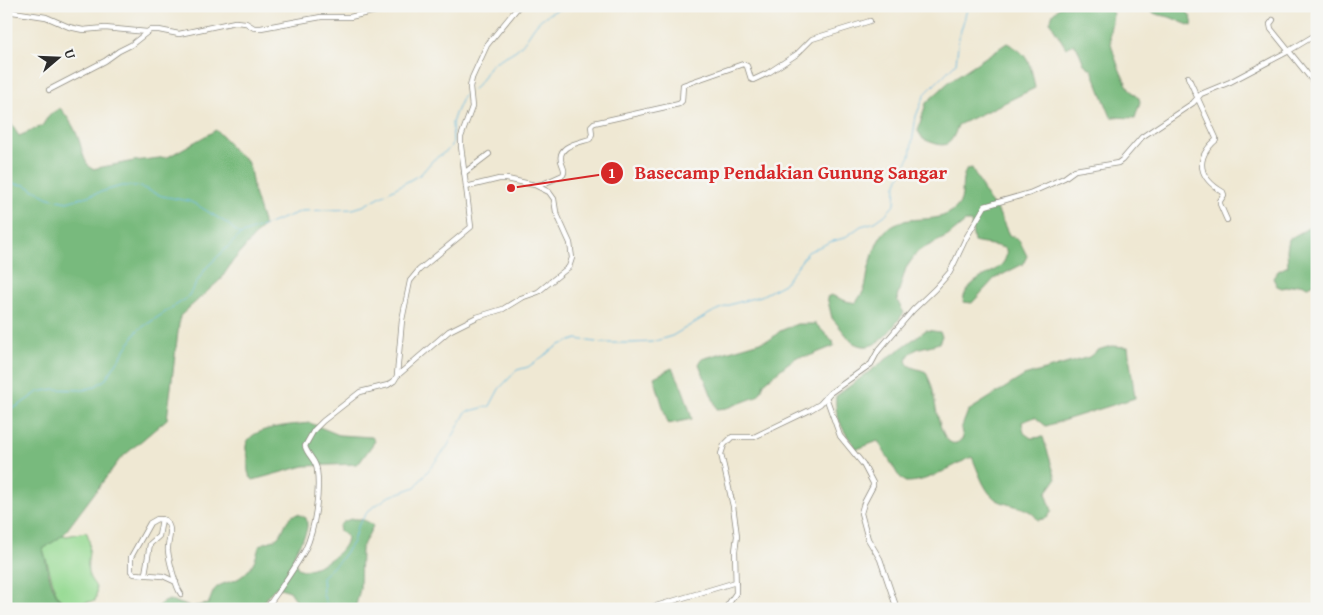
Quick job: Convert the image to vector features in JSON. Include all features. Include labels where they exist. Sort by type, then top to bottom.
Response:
[{"type":"street","points":[[49,90],[105,61],[154,29],[179,34],[235,22],[246,23],[253,28],[261,28],[321,17],[350,16],[397,6]]},
{"type":"street","points":[[397,376],[402,320],[408,286],[413,275],[470,229],[472,225],[461,137],[472,107],[470,87],[472,78],[487,45],[519,6]]},
{"type":"street","points":[[6,11],[46,17],[69,27],[83,30],[105,28],[147,32]]},
{"type":"street","points":[[1273,20],[1270,24],[1271,28],[1317,86]]},
{"type":"street","points":[[466,187],[499,179],[535,185],[544,184],[563,175],[565,171],[560,159],[561,152],[568,146],[590,140],[594,122],[681,104],[683,84],[743,64],[747,66],[753,80],[768,73],[797,54],[812,39],[870,21]]},
{"type":"street","points":[[725,609],[736,594],[735,551],[737,536],[720,454],[732,438],[754,437],[810,410],[871,364],[878,351],[913,310],[950,272],[966,238],[985,206],[1030,193],[1064,178],[1075,170],[1118,163],[1142,137],[1193,103],[1207,90],[1230,82],[1317,34]]},
{"type":"street","points":[[1188,77],[1216,139],[1205,150],[1203,172],[1206,179],[1223,192],[1224,195],[1220,204],[1227,220]]},
{"type":"street","points":[[464,173],[489,154]]},
{"type":"street","points":[[266,609],[305,549],[312,529],[317,497],[317,475],[316,464],[306,448],[307,440],[323,421],[360,392],[388,385],[394,381],[397,376],[444,334],[467,322],[503,309],[521,298],[538,292],[569,267],[572,258],[570,243],[556,212],[554,199],[549,192],[535,185]]},
{"type":"street","points":[[826,397],[840,436],[864,464],[873,483],[864,503],[862,514],[868,539],[880,559],[897,609]]},
{"type":"street","points":[[145,574],[150,544],[159,536],[162,519]]},
{"type":"street","points":[[176,582],[163,576],[131,573],[131,557],[150,523],[154,520],[162,519],[167,522],[170,528],[168,551],[176,582],[178,590],[181,594]]},
{"type":"street","points":[[646,609],[736,582]]},
{"type":"green space","points":[[1061,6],[1107,6],[1113,13],[1110,39],[1115,58],[1124,79],[1129,88],[1139,98],[1140,102],[1135,118],[1111,117],[1092,70],[1084,64],[1074,44],[1066,48],[1050,22],[1053,13]]},
{"type":"green space","points":[[1146,6],[1183,6],[1191,18],[1192,26],[1155,14]]},
{"type":"green space","points":[[1007,43],[1020,51],[1028,61],[1035,88],[958,125],[952,139],[946,144],[937,144],[923,139],[918,131],[926,103],[951,80]]},
{"type":"green space","points":[[60,108],[73,127],[85,159],[92,169],[168,157],[216,130],[233,150],[247,161],[264,225],[233,261],[221,279],[180,316],[167,419],[120,459],[63,535],[43,549],[55,591],[64,605],[71,609],[6,609],[6,116],[19,136],[42,126],[49,115]]},
{"type":"green space","points":[[972,168],[988,199],[998,211],[1009,235],[1019,240],[1027,256],[1023,264],[994,279],[972,303],[963,302],[966,292],[971,285],[995,270],[1006,258],[1006,249],[974,242],[971,222],[965,222],[948,236],[918,251],[906,268],[897,297],[904,313],[888,333],[876,343],[868,346],[861,346],[852,342],[832,318],[827,297],[831,295],[856,303],[864,290],[869,267],[882,235],[899,222],[938,217],[956,208],[961,199],[964,174],[967,169]]},
{"type":"green space","points":[[1317,223],[1317,282],[1308,286],[1299,284],[1282,288],[1277,286],[1273,278],[1278,271],[1288,266],[1287,250],[1289,239]]},
{"type":"green space","points":[[797,324],[816,324],[833,342],[834,346],[809,356],[797,357],[764,383],[761,392],[756,397],[727,408],[717,409],[699,364],[702,359],[771,339],[780,331]]},
{"type":"green space","points":[[926,330],[940,332],[942,336],[939,343],[915,350],[908,356],[906,361],[912,367],[926,372],[932,388],[941,427],[950,442],[956,443],[963,438],[961,429],[968,411],[1024,376],[1089,357],[1098,350],[1111,346],[1128,347],[1135,398],[1046,426],[1035,417],[1022,422],[1024,433],[1031,438],[1043,437],[1056,479],[1046,493],[1052,511],[1047,518],[1038,520],[1023,508],[994,498],[984,484],[972,457],[931,477],[914,482],[905,482],[898,475],[878,441],[857,449],[848,437],[838,418],[836,396]]},
{"type":"green space","points":[[672,368],[681,386],[692,419],[668,424],[654,377]]},
{"type":"green space","points":[[310,423],[339,435],[372,437],[375,441],[360,462],[356,464],[304,466],[253,480],[251,478],[248,470],[246,448],[249,439],[263,430]]},
{"type":"green space","points":[[298,514],[306,518],[307,524],[305,535],[293,559],[298,568],[303,570],[316,567],[342,549],[347,537],[340,531],[339,526],[342,523],[351,519],[361,519],[373,526],[361,549],[360,589],[355,609],[302,609],[290,591],[277,587],[258,609],[158,609],[160,604],[169,600],[191,607],[208,604],[215,589],[245,574],[253,564],[259,547],[277,538],[288,520]]},
{"type":"green space","points":[[85,532],[89,538],[88,572],[96,587],[95,601],[75,604],[69,602],[65,606],[56,593],[43,549],[63,535],[67,536]]},
{"type":"waterway","points":[[472,90],[480,82],[490,66],[519,47],[542,19],[554,11],[568,6]]},
{"type":"waterway","points":[[732,6],[765,11],[782,6]]},
{"type":"waterway","points":[[328,609],[323,594],[322,577],[340,560],[353,542],[357,527],[368,511],[388,497],[415,487],[447,447],[466,412],[490,406],[499,389],[517,370],[528,367],[559,345],[577,339],[601,343],[631,343],[652,342],[672,336],[711,313],[732,304],[761,296],[784,284],[808,252],[844,238],[861,226],[875,222],[885,215],[895,204],[896,186],[910,156],[916,116],[925,94],[956,63],[959,37],[968,6]]},
{"type":"waterway","points":[[6,183],[25,185],[49,198],[67,202],[121,186],[138,186],[162,196],[189,201],[228,224],[240,235],[302,211],[353,209],[363,206],[421,174],[433,160],[448,150],[453,142],[452,123],[463,96],[468,92]]},
{"type":"waterway","points":[[6,411],[18,406],[38,392],[54,389],[83,390],[94,387],[106,379],[138,330],[187,298],[206,268],[240,235]]},
{"type":"place","name":"Basecamp Pendakian Gunung Sangar","points":[[511,188]]}]
